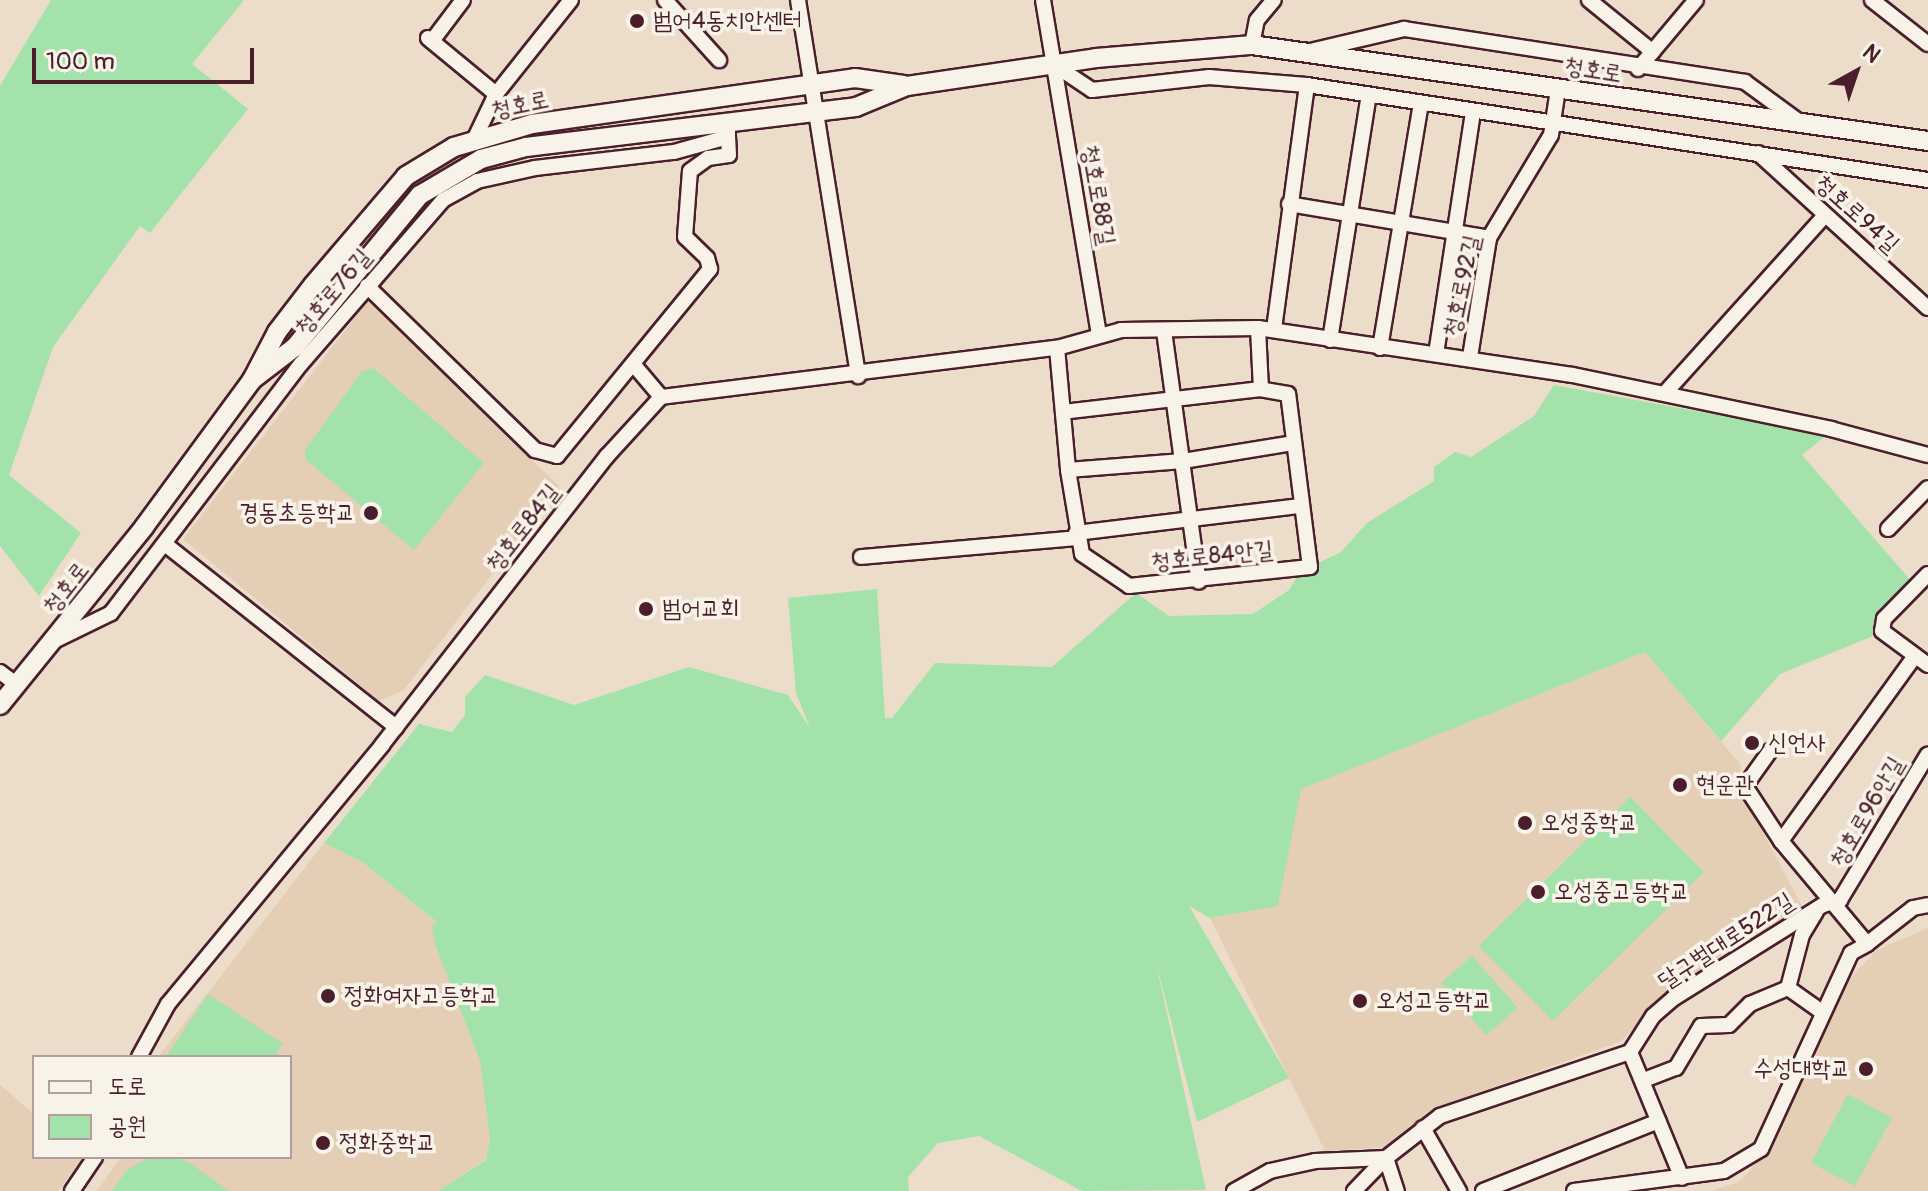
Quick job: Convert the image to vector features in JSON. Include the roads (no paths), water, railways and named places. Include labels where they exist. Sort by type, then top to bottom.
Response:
[{"type":"main road","name":"청호로","points":[[252,380],[295,347],[413,202],[453,173],[526,147],[728,130],[856,107],[907,86],[1053,64],[1168,49],[1252,45],[1928,141]]},
{"type":"main road","name":"청호로","points":[[0,705],[56,640],[252,380],[277,332],[392,188],[436,156],[474,140],[532,124],[855,78],[907,86]]},
{"type":"street","points":[[463,0],[430,39],[496,94]]},
{"type":"street","points":[[474,140],[496,94],[571,0]]},
{"type":"street","points":[[665,0],[719,60]]},
{"type":"street","points":[[798,0],[858,376]]},
{"type":"street","points":[[1043,0],[1053,64],[1092,90],[1209,77],[1307,85],[1552,125],[1928,180]]},
{"type":"street","points":[[1252,45],[1257,20],[1274,0]]},
{"type":"street","points":[[1589,0],[1653,52]]},
{"type":"street","points":[[1638,69],[1696,0]]},
{"type":"street","points":[[1872,0],[1928,44]]},
{"type":"street","points":[[1304,52],[1404,29],[1638,69],[1745,82],[1801,123]]},
{"type":"street","name":"청호로88길","points":[[1053,64],[1099,333]]},
{"type":"street","points":[[1274,329],[1307,85]]},
{"type":"street","name":"청호로92길","points":[[1558,89],[1545,148],[1489,238],[1470,357],[1665,393],[1927,452]]},
{"type":"street","points":[[1330,340],[1369,95]]},
{"type":"street","points":[[1380,348],[1421,103]]},
{"type":"street","points":[[1436,354],[1473,112]]},
{"type":"street","points":[[367,286],[548,457],[557,456],[603,393],[634,365],[710,269],[707,258],[685,237],[690,171],[708,158],[729,155],[728,130]]},
{"type":"street","name":"청호로76길","points":[[56,640],[111,613],[367,286],[443,200],[477,181],[535,168],[674,152],[728,130]]},
{"type":"street","name":"청호로94길","points":[[1758,153],[1928,308]]},
{"type":"street","points":[[1289,204],[1348,217],[1489,238]]},
{"type":"street","points":[[1665,393],[1825,215]]},
{"type":"street","points":[[1063,412],[1261,389],[1258,328]]},
{"type":"street","points":[[634,365],[661,397],[858,376],[1057,348],[1099,333],[1274,329],[1380,348],[1470,357]]},
{"type":"street","points":[[1164,331],[1199,582]]},
{"type":"street","points":[[1057,348],[1077,535]]},
{"type":"street","name":"청호로84안길","points":[[1077,535],[1082,554],[1129,586],[1199,582],[1310,567],[1288,394],[1261,389]]},
{"type":"street","name":"청호로84길","points":[[140,1055],[168,1004],[396,727],[554,522],[661,397]]},
{"type":"street","points":[[1068,470],[1183,461],[1293,443]]},
{"type":"street","points":[[1888,529],[1928,488]]},
{"type":"street","name":"청호로84안길","points":[[861,557],[1077,535],[1300,506]]},
{"type":"street","points":[[165,544],[396,727]]},
{"type":"street","points":[[1924,662],[1882,631],[1884,619],[1928,574]]},
{"type":"street","name":"청호로96안길","points":[[1781,841],[1924,662]]},
{"type":"street","points":[[0,672],[17,685]]},
{"type":"street","name":"청호로96안길","points":[[1770,751],[1745,786],[1825,905],[1840,900],[1928,754]]},
{"type":"street","name":"달구벌대로522길","points":[[1825,905],[1867,944]]},
{"type":"street","name":"달구벌대로522길","points":[[1788,988],[1802,935],[1825,905]]},
{"type":"street","name":"달구벌대로522길","points":[[1630,1052],[1653,1016],[1674,998],[1825,905]]},
{"type":"street","points":[[1574,1191],[1606,1183],[1682,1178],[1724,1171],[1761,1149],[1851,953],[1913,908],[1928,905]]},
{"type":"street","points":[[1644,1080],[1676,1068],[1701,1026],[1729,1025],[1750,1004],[1788,988],[1822,1012]]},
{"type":"street","points":[[1354,1191],[1386,1158],[1440,1116],[1630,1052],[1682,1178]]},
{"type":"street","points":[[1483,1191],[1659,1121]]},
{"type":"street","points":[[1423,1128],[1459,1191]]},
{"type":"street","points":[[1234,1191],[1270,1171],[1315,1161],[1386,1158]]},
{"type":"street","points":[[1386,1158],[1397,1191]]},
{"type":"street","points":[[72,1191],[94,1159]]},
{"type":"place","name":"범어4동치안센터","points":[[637,21]]},
{"type":"place","name":"경동초등학교","points":[[371,513]]},
{"type":"place","name":"범어교회","points":[[646,609]]},
{"type":"place","name":"신언사","points":[[1752,743]]},
{"type":"place","name":"현운관","points":[[1680,785]]},
{"type":"place","name":"오성중학교","points":[[1525,823]]},
{"type":"place","name":"오성중고등학교","points":[[1538,892]]},
{"type":"place","name":"정화여자고등학교","points":[[328,996]]},
{"type":"place","name":"오성고등학교","points":[[1360,1001]]},
{"type":"place","name":"수성대학교","points":[[1866,1069]]},
{"type":"place","name":"정화중학교","points":[[323,1143]]}]
